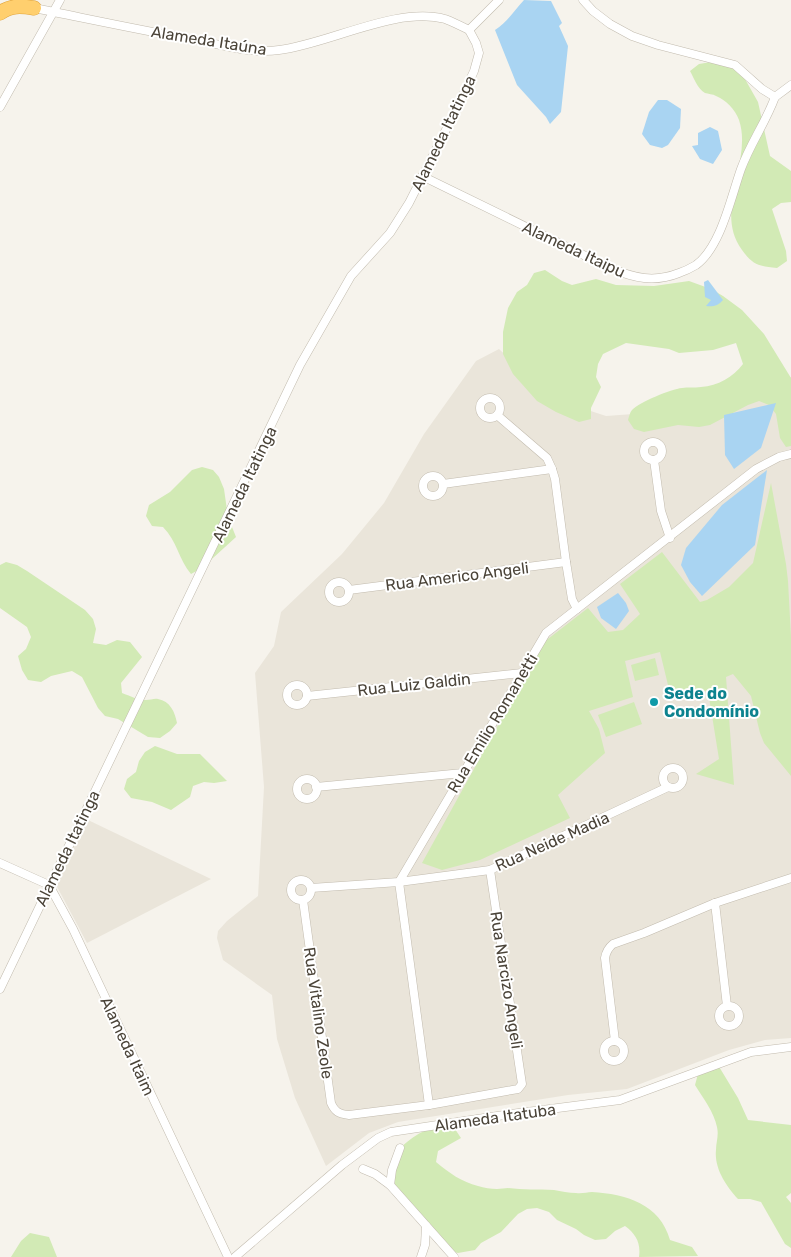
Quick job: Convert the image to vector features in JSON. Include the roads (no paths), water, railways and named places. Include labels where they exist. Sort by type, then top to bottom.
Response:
[{"type":"highway","points":[[0,13],[11,7],[28,4]]},
{"type":"street","points":[[0,107],[60,0]]},
{"type":"street","points":[[469,30],[499,0]]},
{"type":"street","points":[[583,0],[593,11],[610,24],[632,36],[658,45],[735,65],[762,89],[775,97],[791,86]]},
{"type":"street","name":"Alameda Itaúna","points":[[28,4],[54,12],[253,51],[268,52],[333,38],[389,20],[407,17],[444,19],[469,30]]},
{"type":"street","name":"Alameda Itatinga","points":[[0,989],[300,365],[351,276],[390,232],[409,203],[459,104],[476,66],[479,53],[469,30]]},
{"type":"street","name":"Alameda Itaipu","points":[[422,176],[610,268],[627,275],[648,280],[666,278],[696,265],[706,256],[720,228],[742,167],[768,116],[775,97]]},
{"type":"street","points":[[497,415],[542,452],[550,462],[572,599],[577,610]]},
{"type":"street","name":"Rua Emilio Romanetti","points":[[399,882],[546,633],[756,469],[779,457],[791,454]]},
{"type":"street","points":[[654,460],[661,511],[670,538]]},
{"type":"street","points":[[443,484],[552,469]]},
{"type":"street","name":"Rua Americo Angeli","points":[[348,590],[566,562]]},
{"type":"street","name":"Rua Luiz Galdin","points":[[307,696],[522,673]]},
{"type":"street","points":[[316,787],[462,773]]},
{"type":"street","name":"Rua Neide Madia","points":[[311,888],[399,882],[490,870],[668,787]]},
{"type":"street","points":[[0,862],[49,885]]},
{"type":"street","name":"Rua Narcizo Angeli","points":[[429,1105],[518,1089],[522,1084],[490,870]]},
{"type":"street","points":[[615,1041],[605,958],[606,952],[613,944],[715,903],[791,878]]},
{"type":"street","name":"Rua Vitalino Zeole","points":[[311,888],[305,881],[298,881],[293,885],[291,891],[294,897],[302,900],[334,1109],[349,1115],[429,1105]]},
{"type":"street","points":[[399,882],[429,1105]]},
{"type":"street","name":"Alameda Itaim","points":[[49,885],[72,929],[228,1257]]},
{"type":"street","points":[[302,900],[308,897],[311,888]]},
{"type":"street","points":[[715,903],[726,1006]]},
{"type":"street","name":"Alameda Itatuba","points":[[235,1257],[342,1165],[378,1138],[391,1132],[620,1100],[751,1052],[791,1047]]},
{"type":"street","points":[[390,1185],[392,1170],[400,1148]]},
{"type":"street","points":[[363,1169],[375,1174],[390,1185],[454,1257]]},
{"type":"street","points":[[421,1257],[425,1245],[426,1226]]},
{"type":"water","points":[[524,0],[551,1],[562,23],[559,26],[568,46],[561,112],[550,124],[517,85],[495,30],[507,20]]},
{"type":"water","points":[[658,100],[667,100],[681,109],[680,128],[668,145],[662,148],[650,145],[642,134],[649,112]]},
{"type":"water","points":[[710,127],[718,131],[722,150],[713,164],[700,159],[692,146],[698,145],[698,133]]},
{"type":"water","points":[[708,280],[723,300],[715,306],[706,306],[711,300],[705,297],[704,282]]},
{"type":"water","points":[[776,403],[761,448],[734,469],[725,455],[724,415]]},
{"type":"water","points":[[767,470],[755,545],[702,596],[690,582],[681,565],[686,548],[722,505]]},
{"type":"water","points":[[618,593],[626,603],[629,611],[616,629],[601,618],[597,607]]},
{"type":"place","name":"Sede do Condomínio","points":[[654,702]]}]
